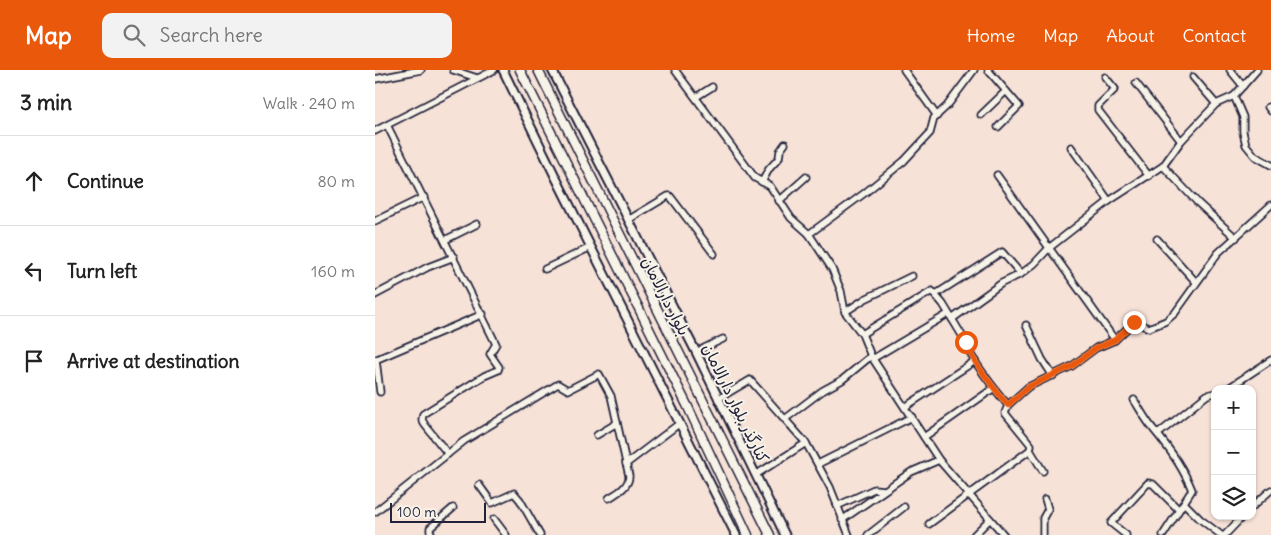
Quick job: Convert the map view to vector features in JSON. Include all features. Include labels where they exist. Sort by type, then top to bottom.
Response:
[{"type":"main road","name":"بلوار دارالامان","points":[[520,70],[683,396],[748,535]]},
{"type":"main road","name":"بلوار دارالامان","points":[[537,70],[770,535]]},
{"type":"street","points":[[375,79],[421,70]]},
{"type":"street","points":[[453,70],[477,78]]},
{"type":"street","points":[[375,131],[494,70]]},
{"type":"street","points":[[503,70],[736,535]]},
{"type":"street","points":[[675,70],[755,178],[771,186],[791,218],[809,234],[832,268],[841,291],[845,312],[862,334],[872,357],[939,460],[1004,535]]},
{"type":"street","points":[[904,70],[937,116]]},
{"type":"street","points":[[809,234],[904,162],[930,133],[934,118],[947,106],[974,70]]},
{"type":"street","points":[[988,70],[1019,106],[998,126]]},
{"type":"street","points":[[1230,70],[1243,86]]},
{"type":"street","points":[[785,419],[872,357],[950,316],[1002,283],[1021,274],[1034,264],[1049,248],[1109,201],[1163,166],[1181,141],[1216,104],[1233,96],[1257,70]]},
{"type":"street","name":"کنارگذر بلوار دارالامان","points":[[555,71],[757,474],[785,535]]},
{"type":"street","points":[[1193,76],[1216,104]]},
{"type":"street","points":[[1105,77],[1115,90],[1098,106],[1098,110],[1149,176]]},
{"type":"street","points":[[1136,83],[1181,141]]},
{"type":"street","points":[[696,97],[712,87]]},
{"type":"street","points":[[981,115],[1006,92]]},
{"type":"street","points":[[1233,96],[1243,117],[1243,132],[1246,145],[1255,156],[1271,165]]},
{"type":"street","points":[[387,125],[497,344],[489,354],[499,367],[498,370],[484,376],[423,414],[422,420],[448,454]]},
{"type":"street","points":[[762,182],[769,169],[779,158],[780,151],[785,144]]},
{"type":"street","points":[[1071,147],[1109,201]]},
{"type":"street","points":[[1163,166],[1198,203],[1236,238]]},
{"type":"street","points":[[997,175],[1115,340]]},
{"type":"street","points":[[779,201],[807,177]]},
{"type":"street","points":[[629,220],[667,196],[670,196],[714,254]]},
{"type":"street","points":[[375,221],[424,197]]},
{"type":"street","points":[[929,524],[1029,450],[1031,445],[1027,438],[1005,413],[1008,405],[1028,387],[1072,366],[1096,348],[1115,340],[1134,322],[1149,328],[1166,322],[1175,313],[1218,253],[1271,205]]},
{"type":"street","points":[[445,240],[477,224]]},
{"type":"street","points":[[1157,239],[1196,282]]},
{"type":"street","points":[[545,269],[591,247]]},
{"type":"street","points":[[936,294],[1002,252],[1021,274]]},
{"type":"street","points":[[375,295],[428,267],[454,257]]},
{"type":"street","points":[[845,312],[865,298],[911,276]]},
{"type":"street","points":[[862,334],[932,291],[936,294],[966,342],[966,346],[975,361],[1008,405]]},
{"type":"street","points":[[380,392],[375,360],[483,314]]},
{"type":"street","points":[[1026,325],[1042,359],[1053,376]]},
{"type":"street","points":[[696,352],[723,339]]},
{"type":"street","points":[[1233,385],[1271,360]]},
{"type":"street","points":[[905,407],[975,361]]},
{"type":"street","points":[[375,512],[465,441],[558,384],[568,390],[599,374],[611,396],[629,481],[626,486],[609,498]]},
{"type":"street","points":[[718,399],[750,380],[806,443],[818,464],[849,535]]},
{"type":"street","points":[[924,437],[995,388]]},
{"type":"street","points":[[1158,434],[1207,395],[1211,394]]},
{"type":"street","points":[[1134,400],[1181,466],[1192,490],[1163,535]]},
{"type":"street","points":[[818,464],[912,418]]},
{"type":"street","points":[[626,464],[680,423]]},
{"type":"street","points":[[597,435],[617,424]]},
{"type":"street","points":[[757,474],[806,443]]},
{"type":"street","points":[[1029,450],[1043,471]]},
{"type":"street","points":[[842,520],[911,472],[939,460]]},
{"type":"street","points":[[1126,535],[1111,524],[1148,483],[1153,484],[1178,509]]},
{"type":"street","points":[[479,485],[492,502],[514,493],[540,535]]},
{"type":"street","points":[[837,506],[875,489],[884,490]]},
{"type":"street","points":[[1256,503],[1271,490]]},
{"type":"street","points":[[1043,535],[1043,518],[1047,509],[1045,499]]},
{"type":"street","points":[[1184,503],[1200,519],[1223,535],[1239,520]]},
{"type":"street","points":[[868,535],[904,507]]},
{"type":"street","points":[[433,535],[430,528],[453,508]]},
{"type":"street","points":[[494,519],[506,535]]},
{"type":"street","points":[[974,535],[990,519]]},
{"type":"route","points":[[966,342],[966,346],[975,361],[1008,405],[1028,387],[1072,366],[1096,348],[1115,340],[1134,322]]}]
